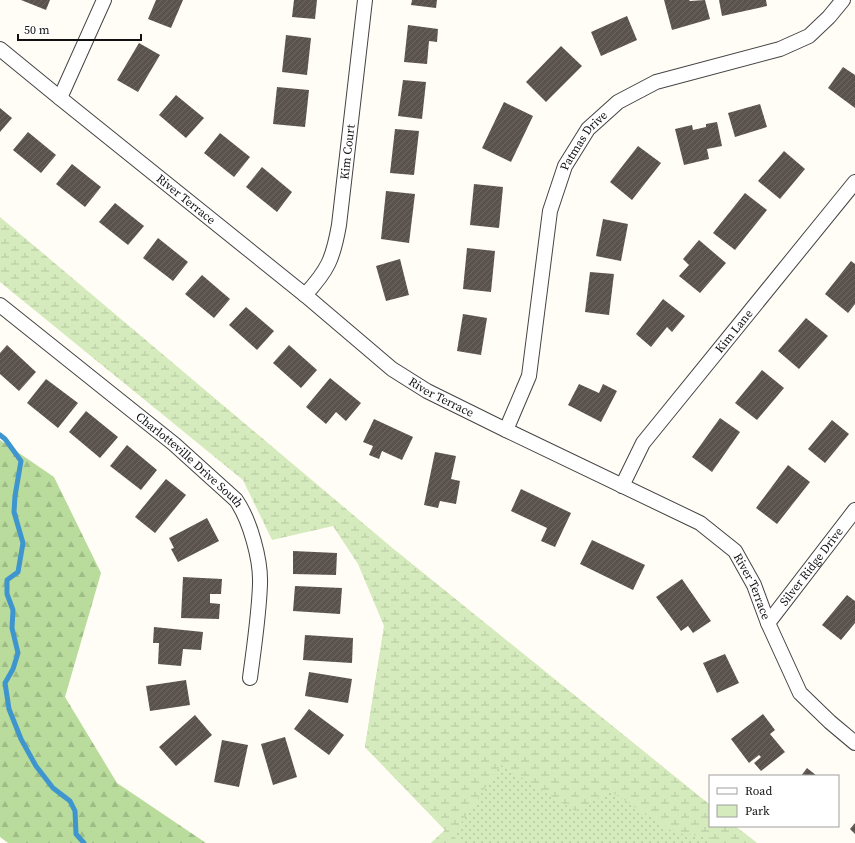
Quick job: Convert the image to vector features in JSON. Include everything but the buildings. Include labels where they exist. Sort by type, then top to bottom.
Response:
[{"type":"street","points":[[60,98],[104,0]]},
{"type":"street","name":"Kim Court","points":[[305,295],[321,278],[335,248],[339,225],[365,0]]},
{"type":"street","name":"Patmas Drive","points":[[506,430],[529,376],[550,211],[565,166],[588,129],[618,102],[656,82],[780,49],[808,36],[829,17],[843,0]]},
{"type":"street","name":"River Terrace","points":[[0,48],[305,295],[392,369],[427,391],[622,486],[700,522],[735,551],[754,585],[768,623],[800,693],[830,722],[855,743]]},
{"type":"street","name":"Kim Lane","points":[[622,486],[643,443],[855,182]]},
{"type":"street","name":"Charlotteville Drive South","points":[[0,305],[174,444],[236,500],[243,509],[255,544],[260,582],[250,678]]},
{"type":"street","name":"Silver Ridge Drive","points":[[768,623],[855,510]]},
{"type":"green space","points":[[0,217],[396,551],[709,804],[709,827],[736,827],[757,843],[711,843],[710,837],[675,833],[610,791],[575,811],[501,765],[452,836],[463,843],[431,843],[445,830],[365,747],[384,626],[358,564],[333,526],[272,540],[243,480],[0,282]]},
{"type":"green space","points":[[0,440],[54,477],[101,573],[65,697],[117,783],[206,843],[8,843],[0,837]]},
{"type":"green space","points":[[396,551],[709,804],[709,827],[736,827],[757,843],[431,843],[445,830],[365,747]]},
{"type":"waterway","points":[[0,435],[5,439],[21,461],[14,512],[23,543],[18,572],[7,580],[7,594],[13,610],[12,628],[18,653],[13,669],[5,683],[9,709],[21,739],[36,766],[53,788],[70,801],[75,811],[76,834],[84,843]]}]
